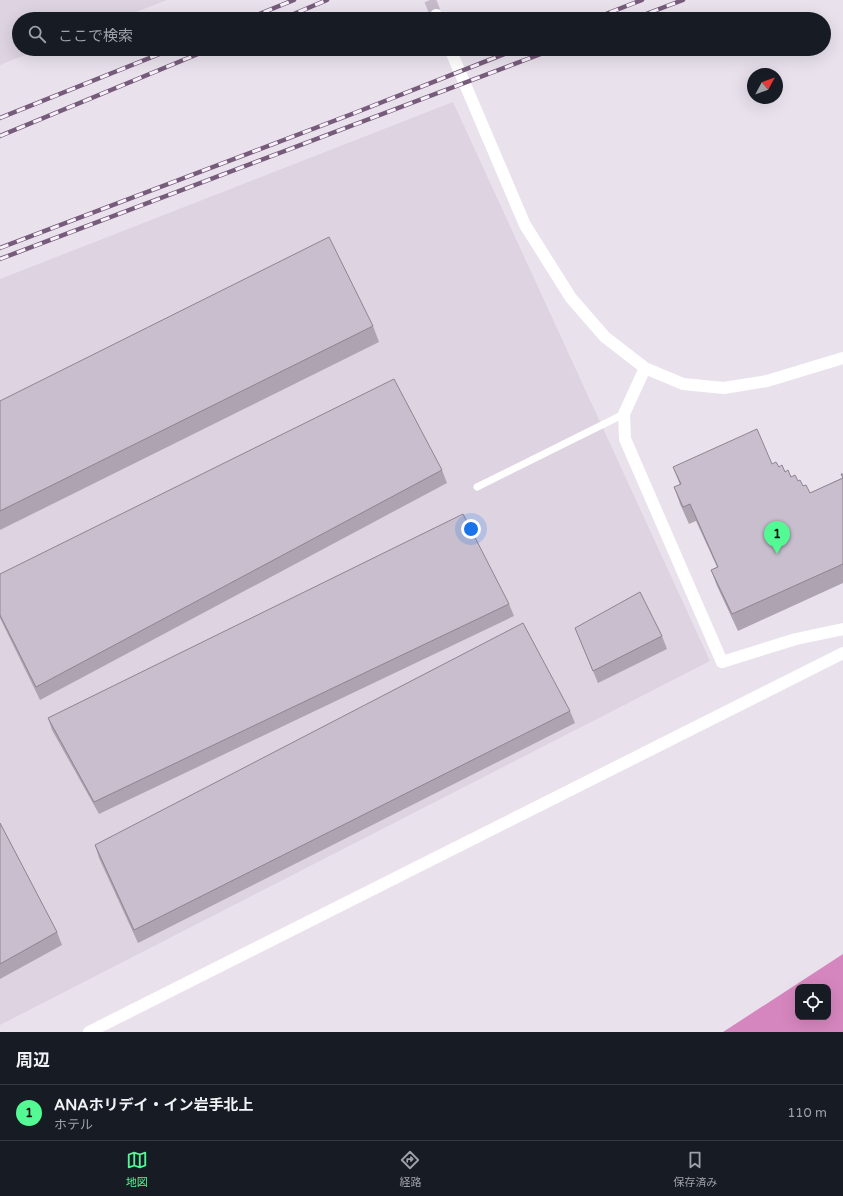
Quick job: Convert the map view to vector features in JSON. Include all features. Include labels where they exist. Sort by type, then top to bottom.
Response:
[{"type":"street","points":[[453,56],[525,225],[571,298],[605,337],[645,368],[683,384],[724,388],[767,381],[843,358]]},
{"type":"street","points":[[645,368],[624,414],[625,439],[722,662],[796,639],[843,629]]},
{"type":"street","points":[[89,1032],[705,721],[843,653]]},
{"type":"lane","points":[[477,487],[624,414]]},
{"type":"shaded area","points":[[0,0],[167,0],[136,12],[12,12],[12,56],[22,56],[0,65]]},
{"type":"shaded area","points":[[453,102],[710,661],[0,1025],[0,279]]},
{"type":"shaded area","points":[[843,954],[843,1032],[723,1032],[795,985],[795,1020],[831,1020],[831,984],[797,984]]},
{"type":"building","points":[[329,237],[373,326],[0,511],[0,401]]},
{"type":"building","points":[[394,379],[442,470],[36,687],[0,615],[0,574]]},
{"type":"building","points":[[757,429],[772,464],[776,462],[779,467],[782,465],[785,472],[788,470],[791,477],[795,475],[803,486],[806,485],[810,493],[843,478],[843,564],[732,614],[711,570],[718,567],[690,504],[683,507],[674,487],[681,484],[673,467]]},
{"type":"building","points":[[463,514],[509,604],[94,802],[48,718]]},
{"type":"building","points":[[640,592],[662,636],[593,671],[575,628]]},
{"type":"building","points":[[523,623],[570,711],[134,930],[95,845]]},
{"type":"building","points":[[0,823],[57,932],[0,964]]},
{"type":"tunnel","points":[[430,0],[435,12]]},
{"type":"railway","points":[[264,12],[294,0]]},
{"type":"railway","points":[[299,12],[327,0]]},
{"type":"railway","points":[[611,12],[642,0]]},
{"type":"railway","points":[[651,12],[683,0]]},
{"type":"railway","points":[[0,118],[155,56]]},
{"type":"railway","points":[[0,136],[193,56]]},
{"type":"railway","points":[[0,248],[352,114],[499,56]]},
{"type":"railway","points":[[0,259],[536,56]]},
{"type":"place","name":"ANAホリデイ・イン岩手北上","points":[[777,554]]}]
